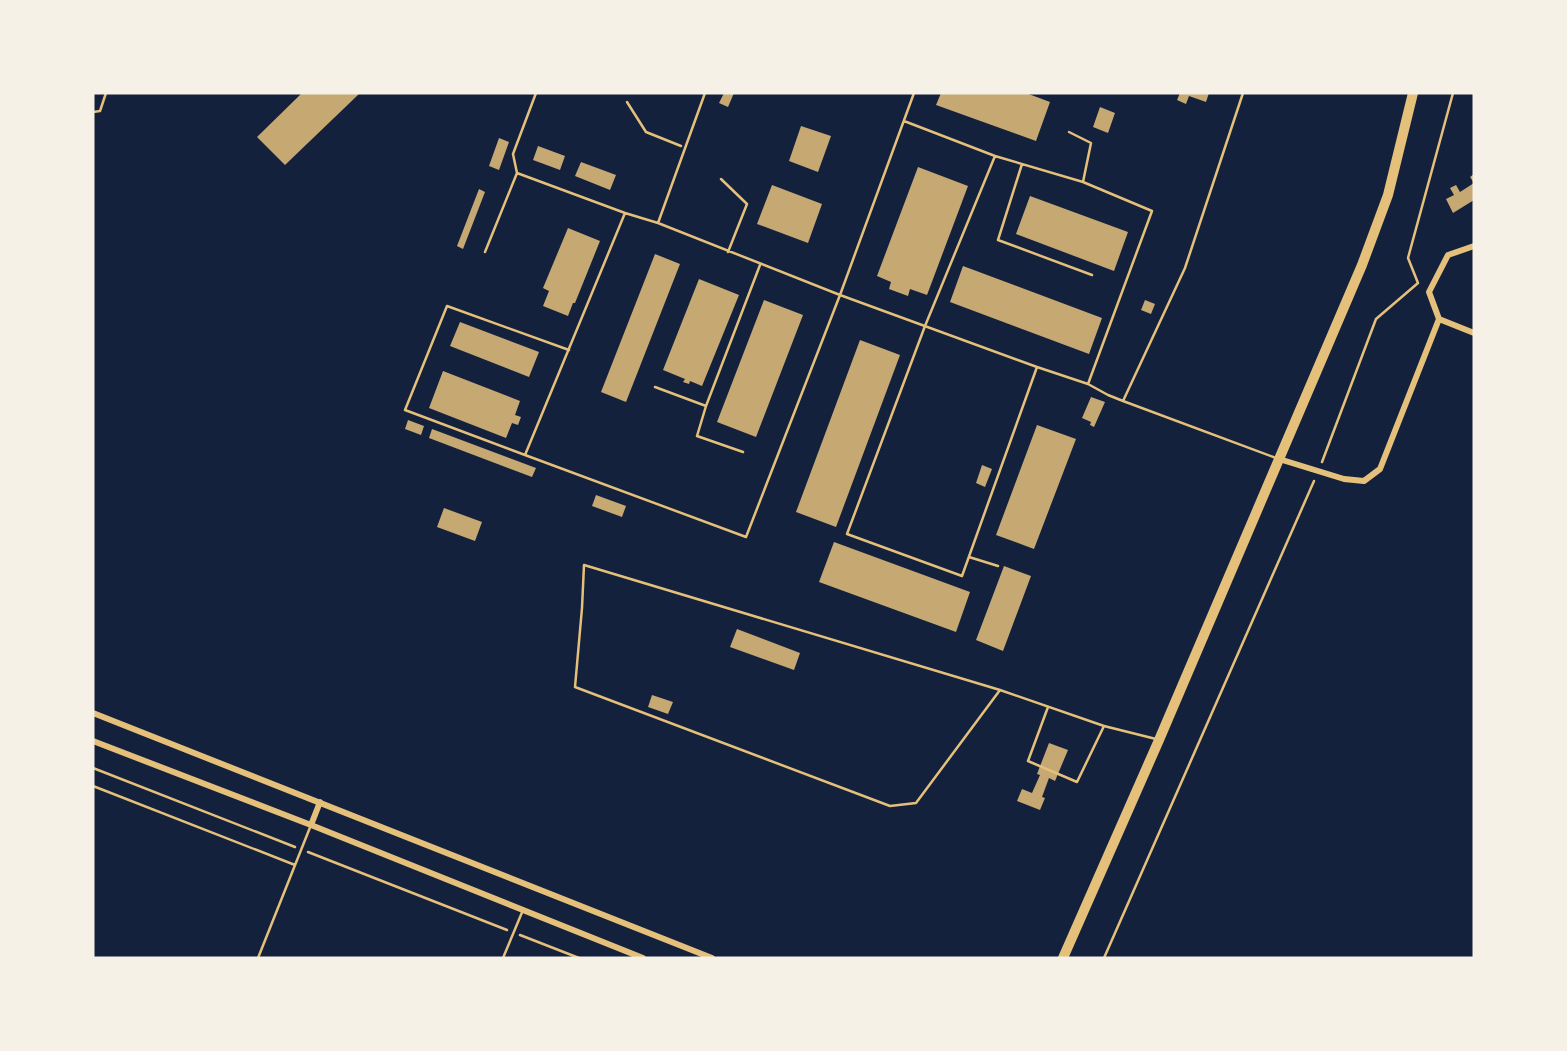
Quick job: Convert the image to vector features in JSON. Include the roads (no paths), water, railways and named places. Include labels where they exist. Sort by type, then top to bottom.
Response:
[{"type":"main road","points":[[1063,958],[1362,265],[1388,195],[1413,93]]},
{"type":"street","points":[[1279,459],[1344,479],[1364,481],[1380,469],[1439,319],[1429,292],[1448,255],[1474,246]]},
{"type":"street","points":[[1439,319],[1474,333]]},
{"type":"street","points":[[93,713],[712,958]]},
{"type":"street","points":[[93,741],[643,958]]},
{"type":"street","points":[[311,825],[320,803]]},
{"type":"lane","points":[[93,112],[100,111],[107,93]]},
{"type":"lane","points":[[485,252],[517,173],[513,154],[536,93]]},
{"type":"lane","points":[[657,223],[705,93]]},
{"type":"lane","points":[[569,350],[447,306],[405,410],[746,537],[840,295],[914,93]]},
{"type":"lane","points":[[1123,401],[1185,268],[1242,93]]},
{"type":"lane","points":[[626,102],[646,132],[681,146]]},
{"type":"lane","points":[[904,121],[995,156],[1083,182],[1152,211],[1088,384]]},
{"type":"lane","points":[[1069,132],[1091,143],[1083,182]]},
{"type":"lane","points":[[995,156],[925,326],[847,534],[962,576],[1037,367]]},
{"type":"lane","points":[[1022,163],[998,240],[1092,275]]},
{"type":"lane","points":[[517,173],[657,223],[840,295],[1088,384],[1123,401],[1279,459]]},
{"type":"lane","points":[[721,179],[747,204],[728,252]]},
{"type":"lane","points":[[525,455],[625,213]]},
{"type":"lane","points":[[743,452],[697,436],[760,265]]},
{"type":"lane","points":[[654,387],[706,407]]},
{"type":"lane","points":[[969,557],[998,566]]},
{"type":"lane","points":[[1000,690],[916,803],[890,806],[575,687],[584,565],[1000,690],[1104,726],[1159,740]]},
{"type":"lane","points":[[1048,707],[1028,761],[1077,782],[1104,726]]},
{"type":"lane","points":[[93,786],[295,865]]},
{"type":"lane","points":[[258,958],[311,825]]},
{"type":"lane","points":[[503,958],[523,910]]}]
